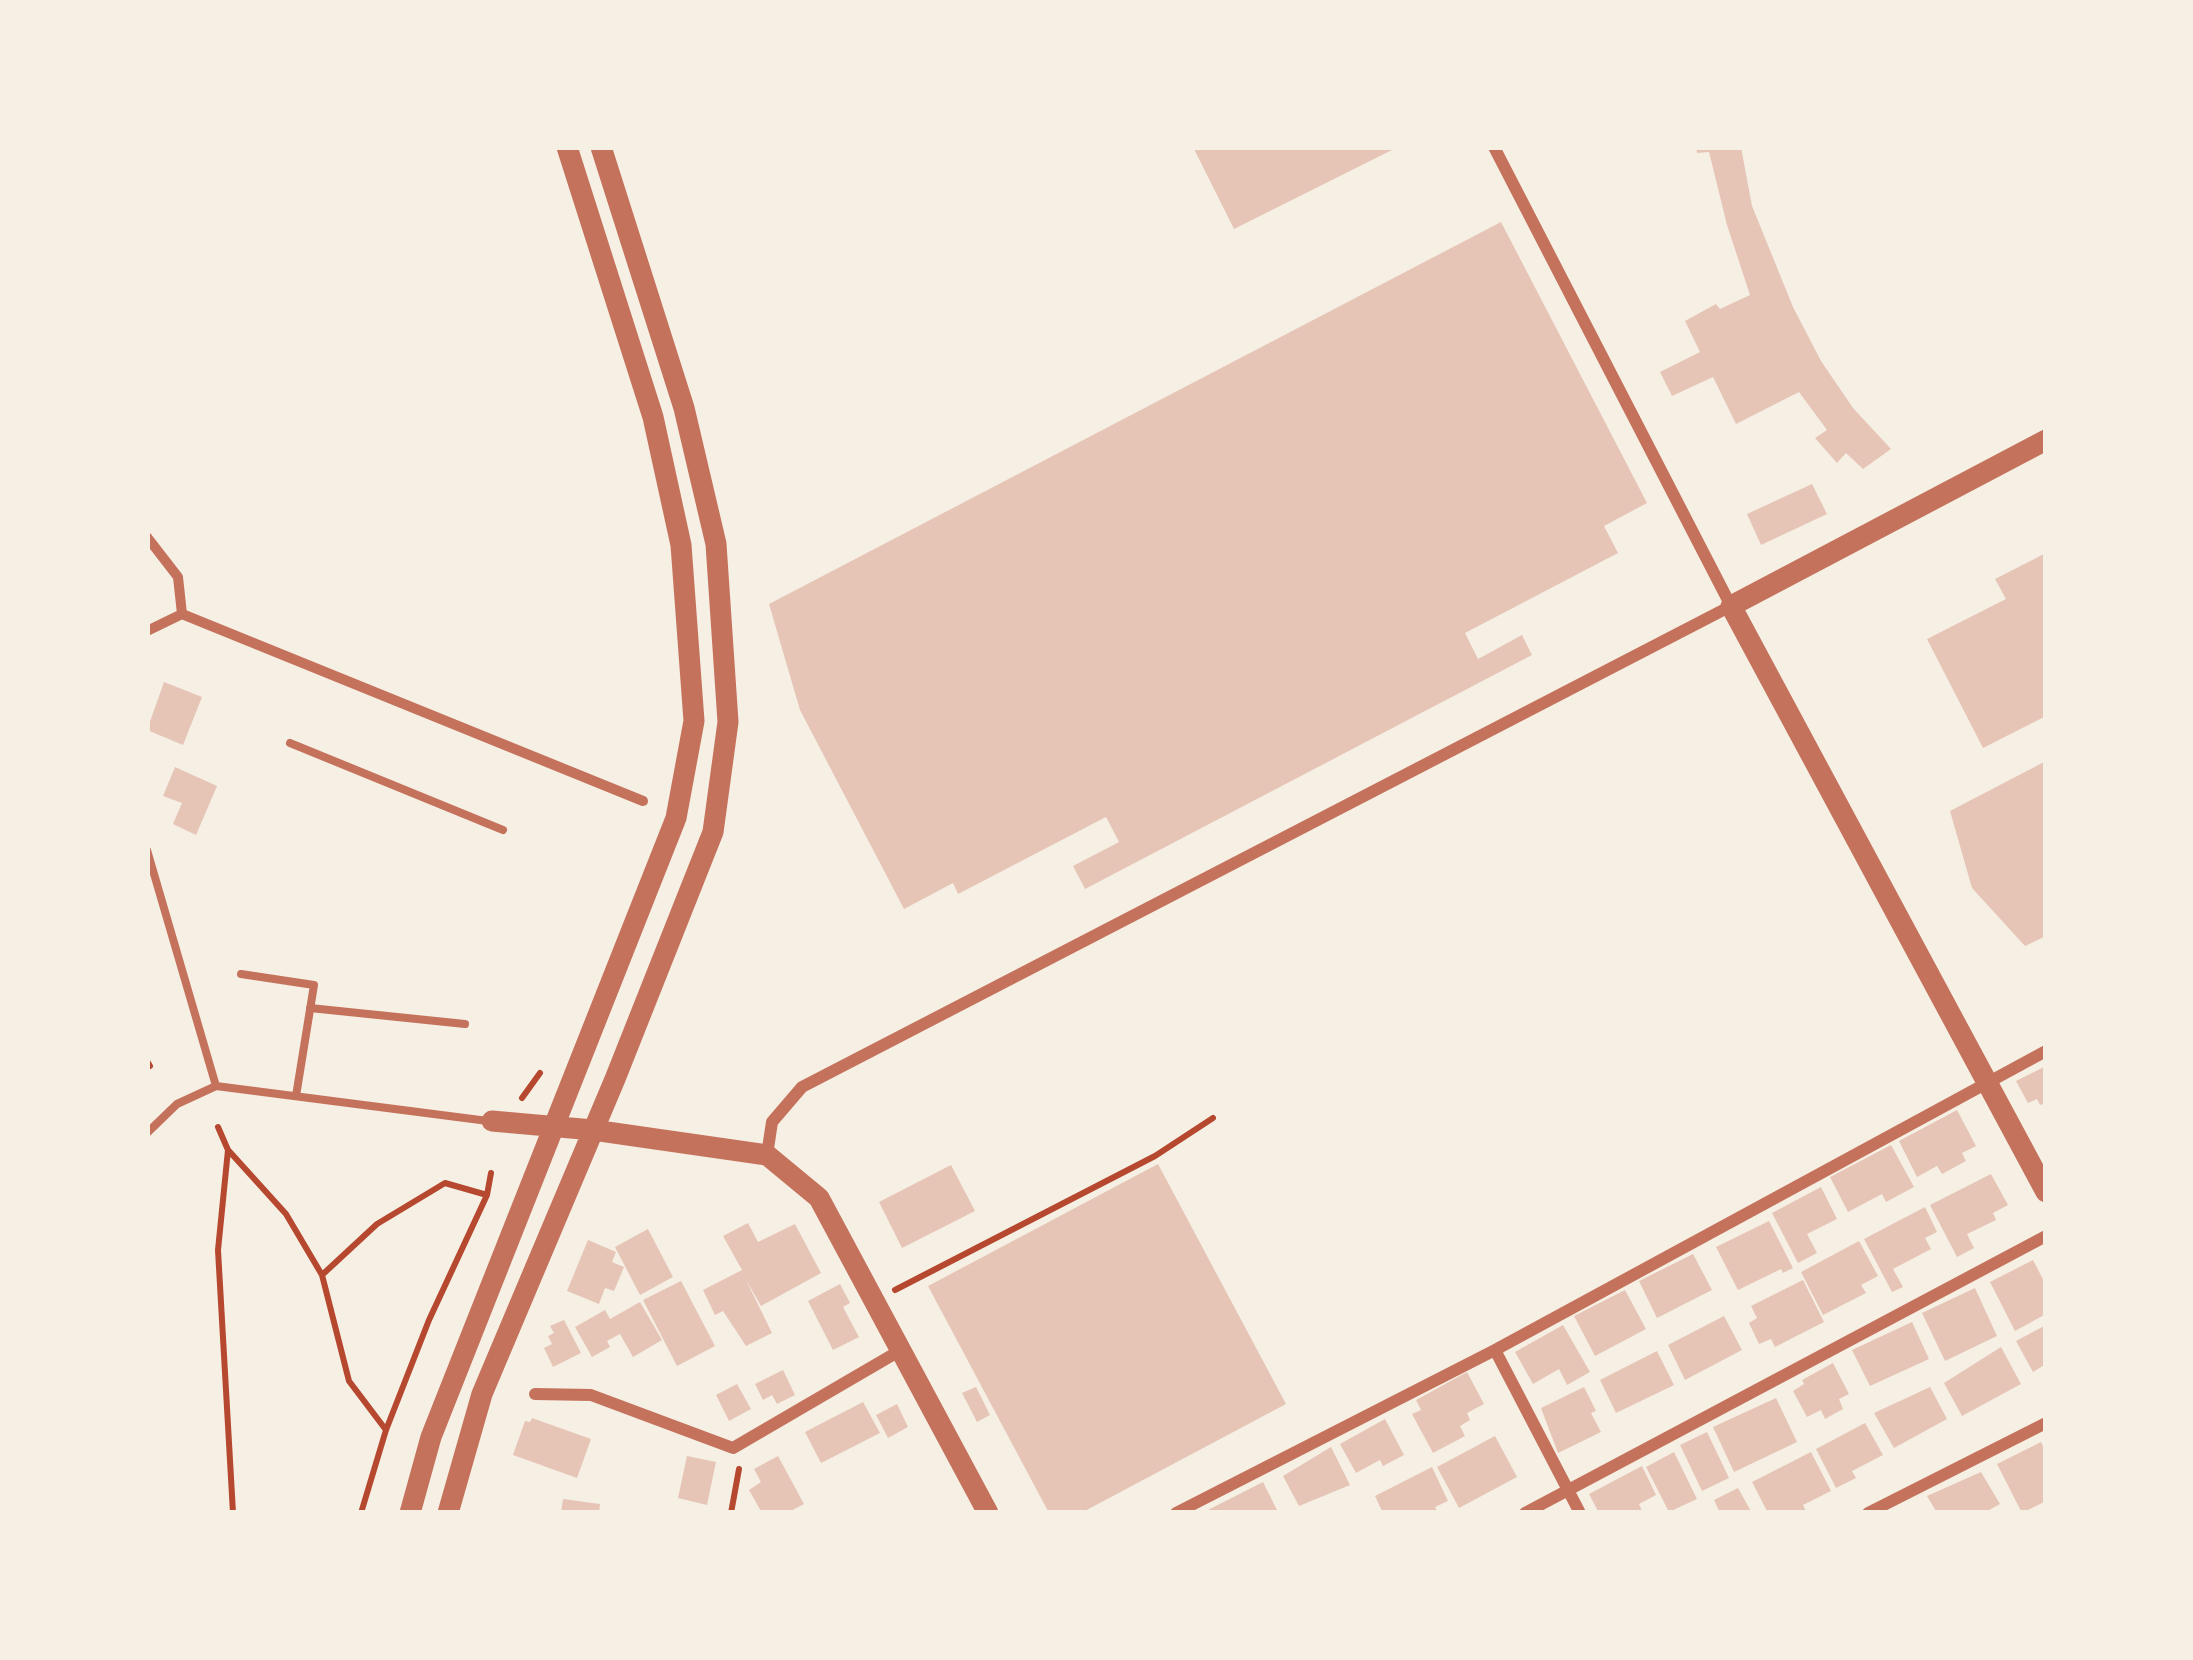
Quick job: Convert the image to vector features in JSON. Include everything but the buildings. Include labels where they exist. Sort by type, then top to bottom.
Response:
[{"type":"street","points":[[410,1513],[431,1437],[676,818],[694,721],[681,545],[653,417],[567,147]]},
{"type":"street","points":[[448,1513],[482,1394],[712,832],[728,722],[716,544],[684,408],[601,147]]},
{"type":"street","points":[[1494,147],[1731,606],[2046,1192]]},
{"type":"street","points":[[767,1155],[772,1122],[802,1087],[2046,440]]},
{"type":"street","points":[[147,537],[178,577],[182,614]]},
{"type":"street","points":[[147,631],[182,614],[643,801]]},
{"type":"street","points":[[1176,1513],[1495,1350],[2046,1051]]},
{"type":"street","points":[[492,1121],[767,1155],[819,1198],[988,1513]]},
{"type":"street","points":[[1525,1513],[2046,1236]]},
{"type":"street","points":[[536,1394],[591,1395],[733,1448],[901,1350]]},
{"type":"street","points":[[1495,1350],[1580,1513]]},
{"type":"street","points":[[1868,1513],[2046,1423]]},
{"type":"lane","points":[[290,743],[503,830]]},
{"type":"lane","points":[[147,850],[216,1086]]},
{"type":"lane","points":[[241,974],[314,985],[296,1096]]},
{"type":"lane","points":[[310,1008],[465,1024]]},
{"type":"lane","points":[[147,1133],[177,1103],[216,1086],[492,1121]]},
{"type":"path","points":[[522,1098],[540,1072]]},
{"type":"path","points":[[895,1290],[1155,1156],[1213,1118]]},
{"type":"path","points":[[218,1127],[228,1150],[286,1214],[322,1275],[349,1381],[386,1430]]},
{"type":"path","points":[[228,1150],[218,1250],[232,1513]]},
{"type":"path","points":[[361,1513],[386,1430],[429,1320],[487,1196],[491,1173]]},
{"type":"path","points":[[322,1275],[377,1224],[445,1183],[487,1196]]},
{"type":"path","points":[[730,1513],[740,1464],[733,1448]]}]
